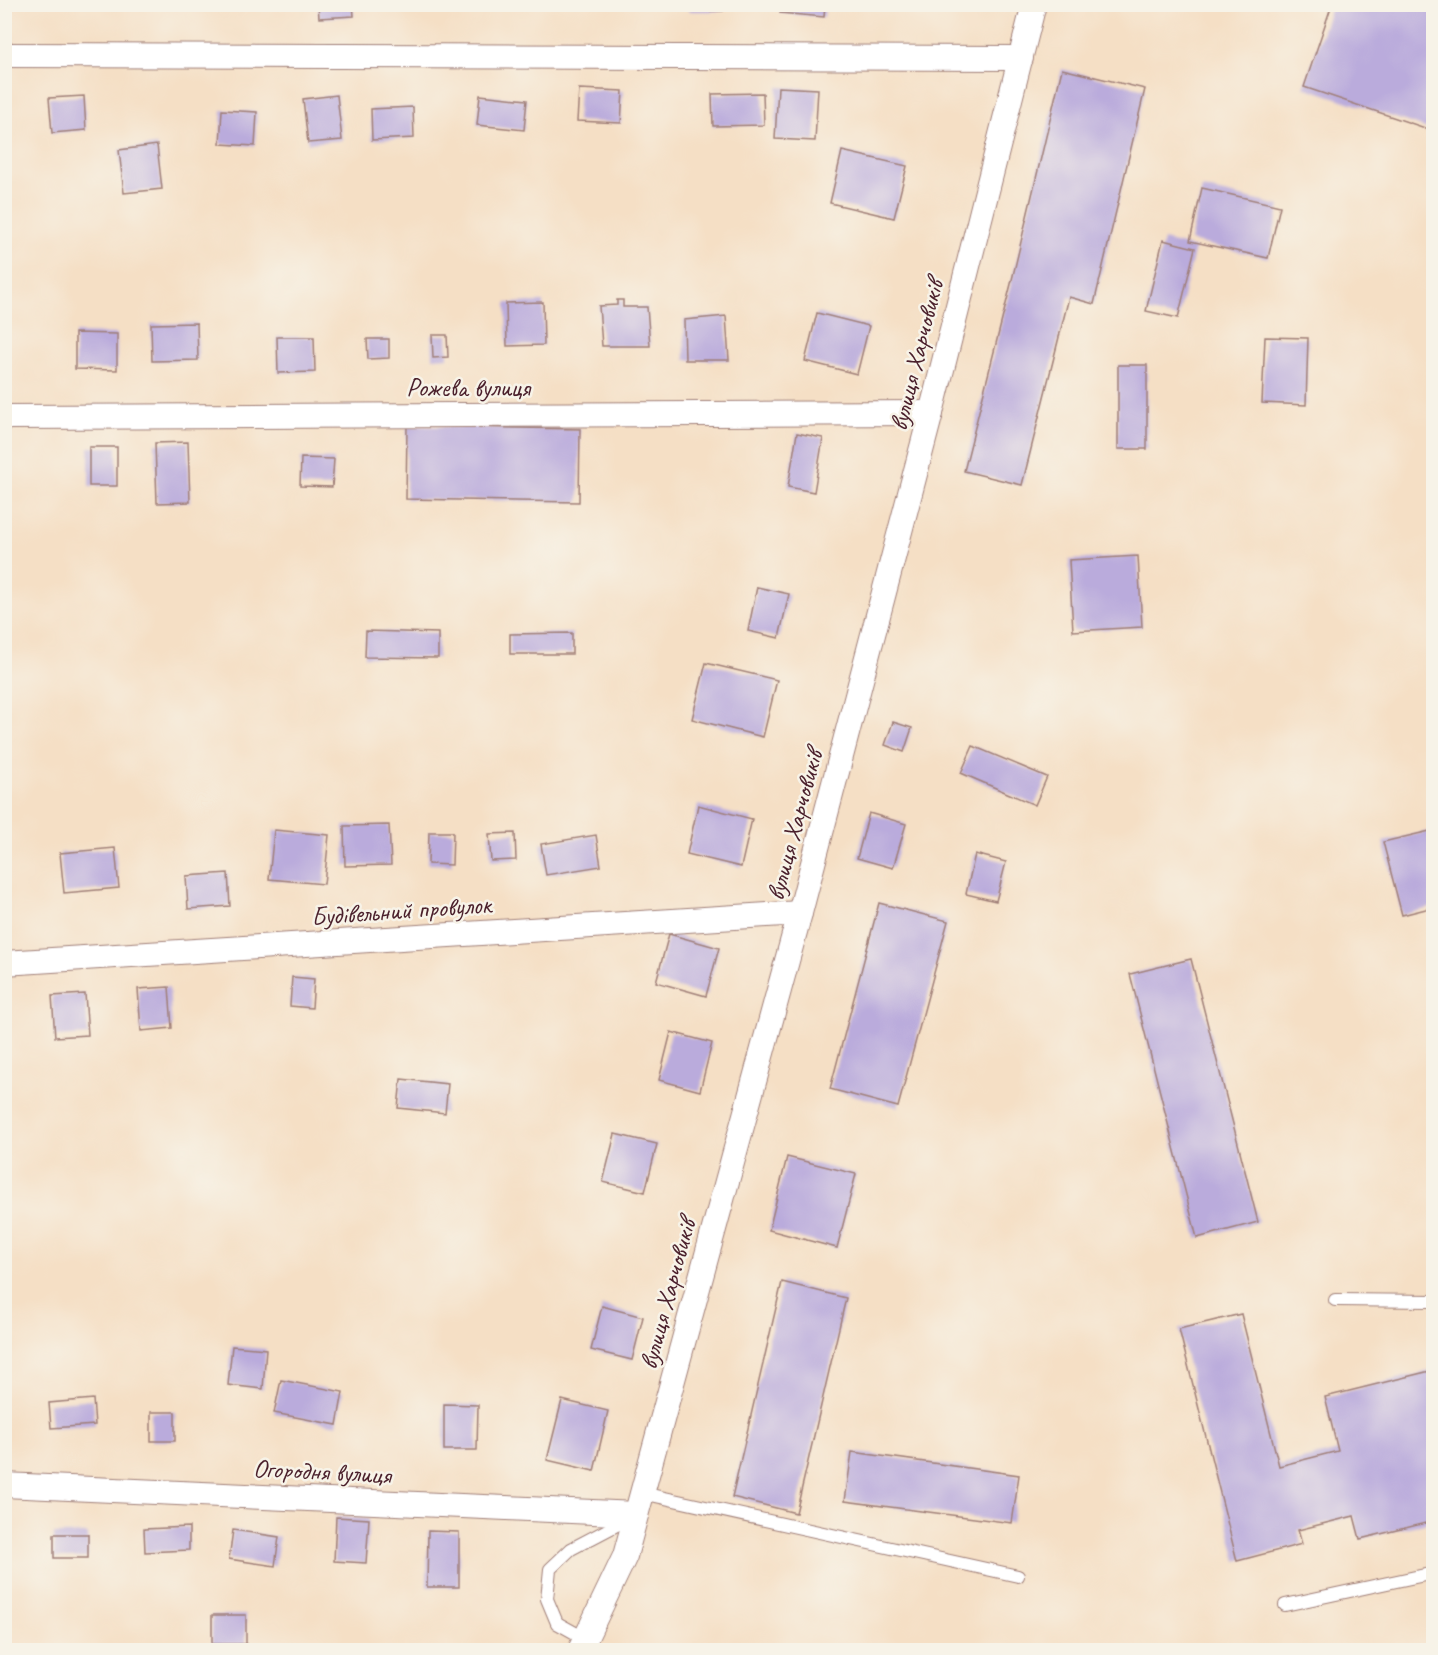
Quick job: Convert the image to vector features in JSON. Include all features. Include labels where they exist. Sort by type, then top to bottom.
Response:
[{"type":"street","name":"вулиця Харчовиків","points":[[583,1645],[625,1556],[800,913],[931,413],[1034,4]]},
{"type":"street","points":[[4,55],[1021,58]]},
{"type":"street","name":"Рожева вулиця","points":[[4,417],[931,413]]},
{"type":"street","name":"Будівельний провулок","points":[[4,963],[800,913]]},
{"type":"street","name":"Огородня вулиця","points":[[4,1485],[639,1504]]},
{"type":"lane","points":[[1335,1300],[1434,1301]]},
{"type":"lane","points":[[583,1645],[557,1623],[547,1599],[550,1569],[571,1549],[639,1504],[1018,1576]]},
{"type":"lane","points":[[1285,1605],[1434,1573]]},
{"type":"building","points":[[318,4],[353,4],[354,16],[319,18]]},
{"type":"building","points":[[688,4],[723,4],[723,11],[688,11]]},
{"type":"building","points":[[781,4],[825,4],[824,17],[780,13]]},
{"type":"building","points":[[1332,4],[1434,4],[1434,131],[1304,87]]},
{"type":"building","points":[[1062,69],[1145,89],[1094,304],[1069,297],[1022,485],[964,471]]},
{"type":"building","points":[[778,87],[818,89],[815,141],[775,139]]},
{"type":"building","points":[[579,89],[623,91],[621,123],[577,121]]},
{"type":"building","points":[[763,93],[764,125],[713,126],[712,94]]},
{"type":"building","points":[[337,95],[342,140],[308,143],[303,99]]},
{"type":"building","points":[[480,95],[527,100],[524,130],[477,125]]},
{"type":"building","points":[[84,96],[86,130],[52,133],[49,98]]},
{"type":"building","points":[[413,107],[414,138],[372,140],[371,109]]},
{"type":"building","points":[[222,110],[257,112],[255,146],[220,144]]},
{"type":"building","points":[[157,145],[162,189],[124,193],[119,150]]},
{"type":"building","points":[[842,151],[907,166],[894,218],[830,203]]},
{"type":"building","points":[[1202,188],[1280,206],[1268,258],[1190,241]]},
{"type":"building","points":[[1163,240],[1195,248],[1178,318],[1146,311]]},
{"type":"building","points":[[617,300],[623,300],[623,307],[647,307],[650,346],[602,346],[599,306],[617,305]]},
{"type":"building","points":[[543,302],[544,345],[507,346],[506,303]]},
{"type":"building","points":[[817,313],[869,326],[857,374],[805,361]]},
{"type":"building","points":[[726,316],[729,360],[685,360],[684,320]]},
{"type":"building","points":[[197,323],[198,360],[152,361],[151,324]]},
{"type":"building","points":[[75,333],[117,334],[117,370],[75,369]]},
{"type":"building","points":[[432,335],[447,335],[448,357],[433,358]]},
{"type":"building","points":[[277,337],[314,337],[315,372],[278,373]]},
{"type":"building","points":[[1265,337],[1308,338],[1306,405],[1262,403]]},
{"type":"building","points":[[367,339],[389,339],[389,358],[368,359]]},
{"type":"building","points":[[1118,365],[1147,365],[1147,449],[1118,449]]},
{"type":"building","points":[[407,426],[580,429],[579,502],[406,499]]},
{"type":"building","points":[[797,433],[823,438],[814,492],[788,487]]},
{"type":"building","points":[[188,442],[190,502],[157,503],[155,443]]},
{"type":"building","points":[[89,447],[117,447],[117,486],[89,486]]},
{"type":"building","points":[[301,458],[334,459],[332,487],[300,486]]},
{"type":"building","points":[[1138,556],[1142,627],[1073,631],[1069,560]]},
{"type":"building","points":[[757,587],[789,594],[779,638],[748,631]]},
{"type":"building","points":[[366,631],[438,633],[438,658],[365,657]]},
{"type":"building","points":[[572,633],[572,654],[510,654],[510,634]]},
{"type":"building","points":[[706,663],[777,680],[763,737],[692,719]]},
{"type":"building","points":[[893,722],[912,728],[904,752],[885,745]]},
{"type":"building","points":[[973,746],[1047,777],[1035,805],[961,773]]},
{"type":"building","points":[[698,805],[752,819],[741,867],[687,854]]},
{"type":"building","points":[[869,813],[906,824],[893,868],[857,858]]},
{"type":"building","points":[[389,825],[391,865],[345,866],[344,826]]},
{"type":"building","points":[[274,830],[329,835],[324,884],[269,879]]},
{"type":"building","points":[[1434,830],[1434,907],[1402,915],[1383,842]]},
{"type":"building","points":[[429,832],[453,832],[452,865],[428,864]]},
{"type":"building","points":[[515,833],[516,860],[491,861],[489,834]]},
{"type":"building","points":[[596,835],[601,866],[546,875],[541,844]]},
{"type":"building","points":[[115,848],[119,888],[64,893],[60,853]]},
{"type":"building","points":[[975,854],[1006,862],[996,901],[966,894]]},
{"type":"building","points":[[228,873],[230,906],[188,909],[186,876]]},
{"type":"building","points":[[879,903],[948,921],[898,1107],[830,1089]]},
{"type":"building","points":[[669,934],[719,948],[706,996],[656,982]]},
{"type":"building","points":[[1191,959],[1258,1222],[1197,1238],[1130,974]]},
{"type":"building","points":[[292,977],[314,979],[312,1008],[290,1006]]},
{"type":"building","points":[[169,987],[172,1028],[141,1031],[138,989]]},
{"type":"building","points":[[85,994],[88,1035],[55,1037],[52,996]]},
{"type":"building","points":[[671,1032],[712,1043],[700,1091],[659,1080]]},
{"type":"building","points":[[401,1079],[448,1084],[445,1113],[398,1108]]},
{"type":"building","points":[[615,1134],[657,1144],[645,1192],[603,1182]]},
{"type":"building","points":[[787,1157],[856,1174],[837,1248],[769,1230]]},
{"type":"building","points":[[782,1282],[846,1298],[796,1513],[732,1497]]},
{"type":"building","points":[[602,1306],[643,1317],[632,1360],[591,1350]]},
{"type":"building","points":[[1241,1314],[1279,1466],[1338,1451],[1325,1397],[1434,1370],[1434,1521],[1360,1539],[1354,1516],[1298,1530],[1302,1544],[1237,1561],[1179,1329]]},
{"type":"building","points":[[232,1346],[266,1349],[263,1389],[228,1385]]},
{"type":"building","points":[[281,1380],[343,1392],[337,1425],[274,1413]]},
{"type":"building","points":[[93,1399],[95,1425],[51,1428],[49,1403]]},
{"type":"building","points":[[562,1400],[608,1411],[594,1471],[547,1460]]},
{"type":"building","points":[[444,1404],[478,1405],[477,1450],[444,1450]]},
{"type":"building","points":[[151,1412],[175,1412],[175,1441],[151,1441]]},
{"type":"building","points":[[852,1452],[1019,1475],[1012,1523],[845,1501]]},
{"type":"building","points":[[336,1517],[369,1519],[366,1563],[334,1561]]},
{"type":"building","points":[[189,1527],[189,1550],[145,1552],[144,1529]]},
{"type":"building","points":[[233,1530],[279,1537],[275,1566],[229,1559]]},
{"type":"building","points":[[428,1531],[459,1532],[459,1587],[427,1587]]},
{"type":"building","points":[[54,1534],[88,1534],[88,1558],[54,1558]]},
{"type":"building","points":[[212,1615],[246,1615],[246,1644],[212,1644]]}]
